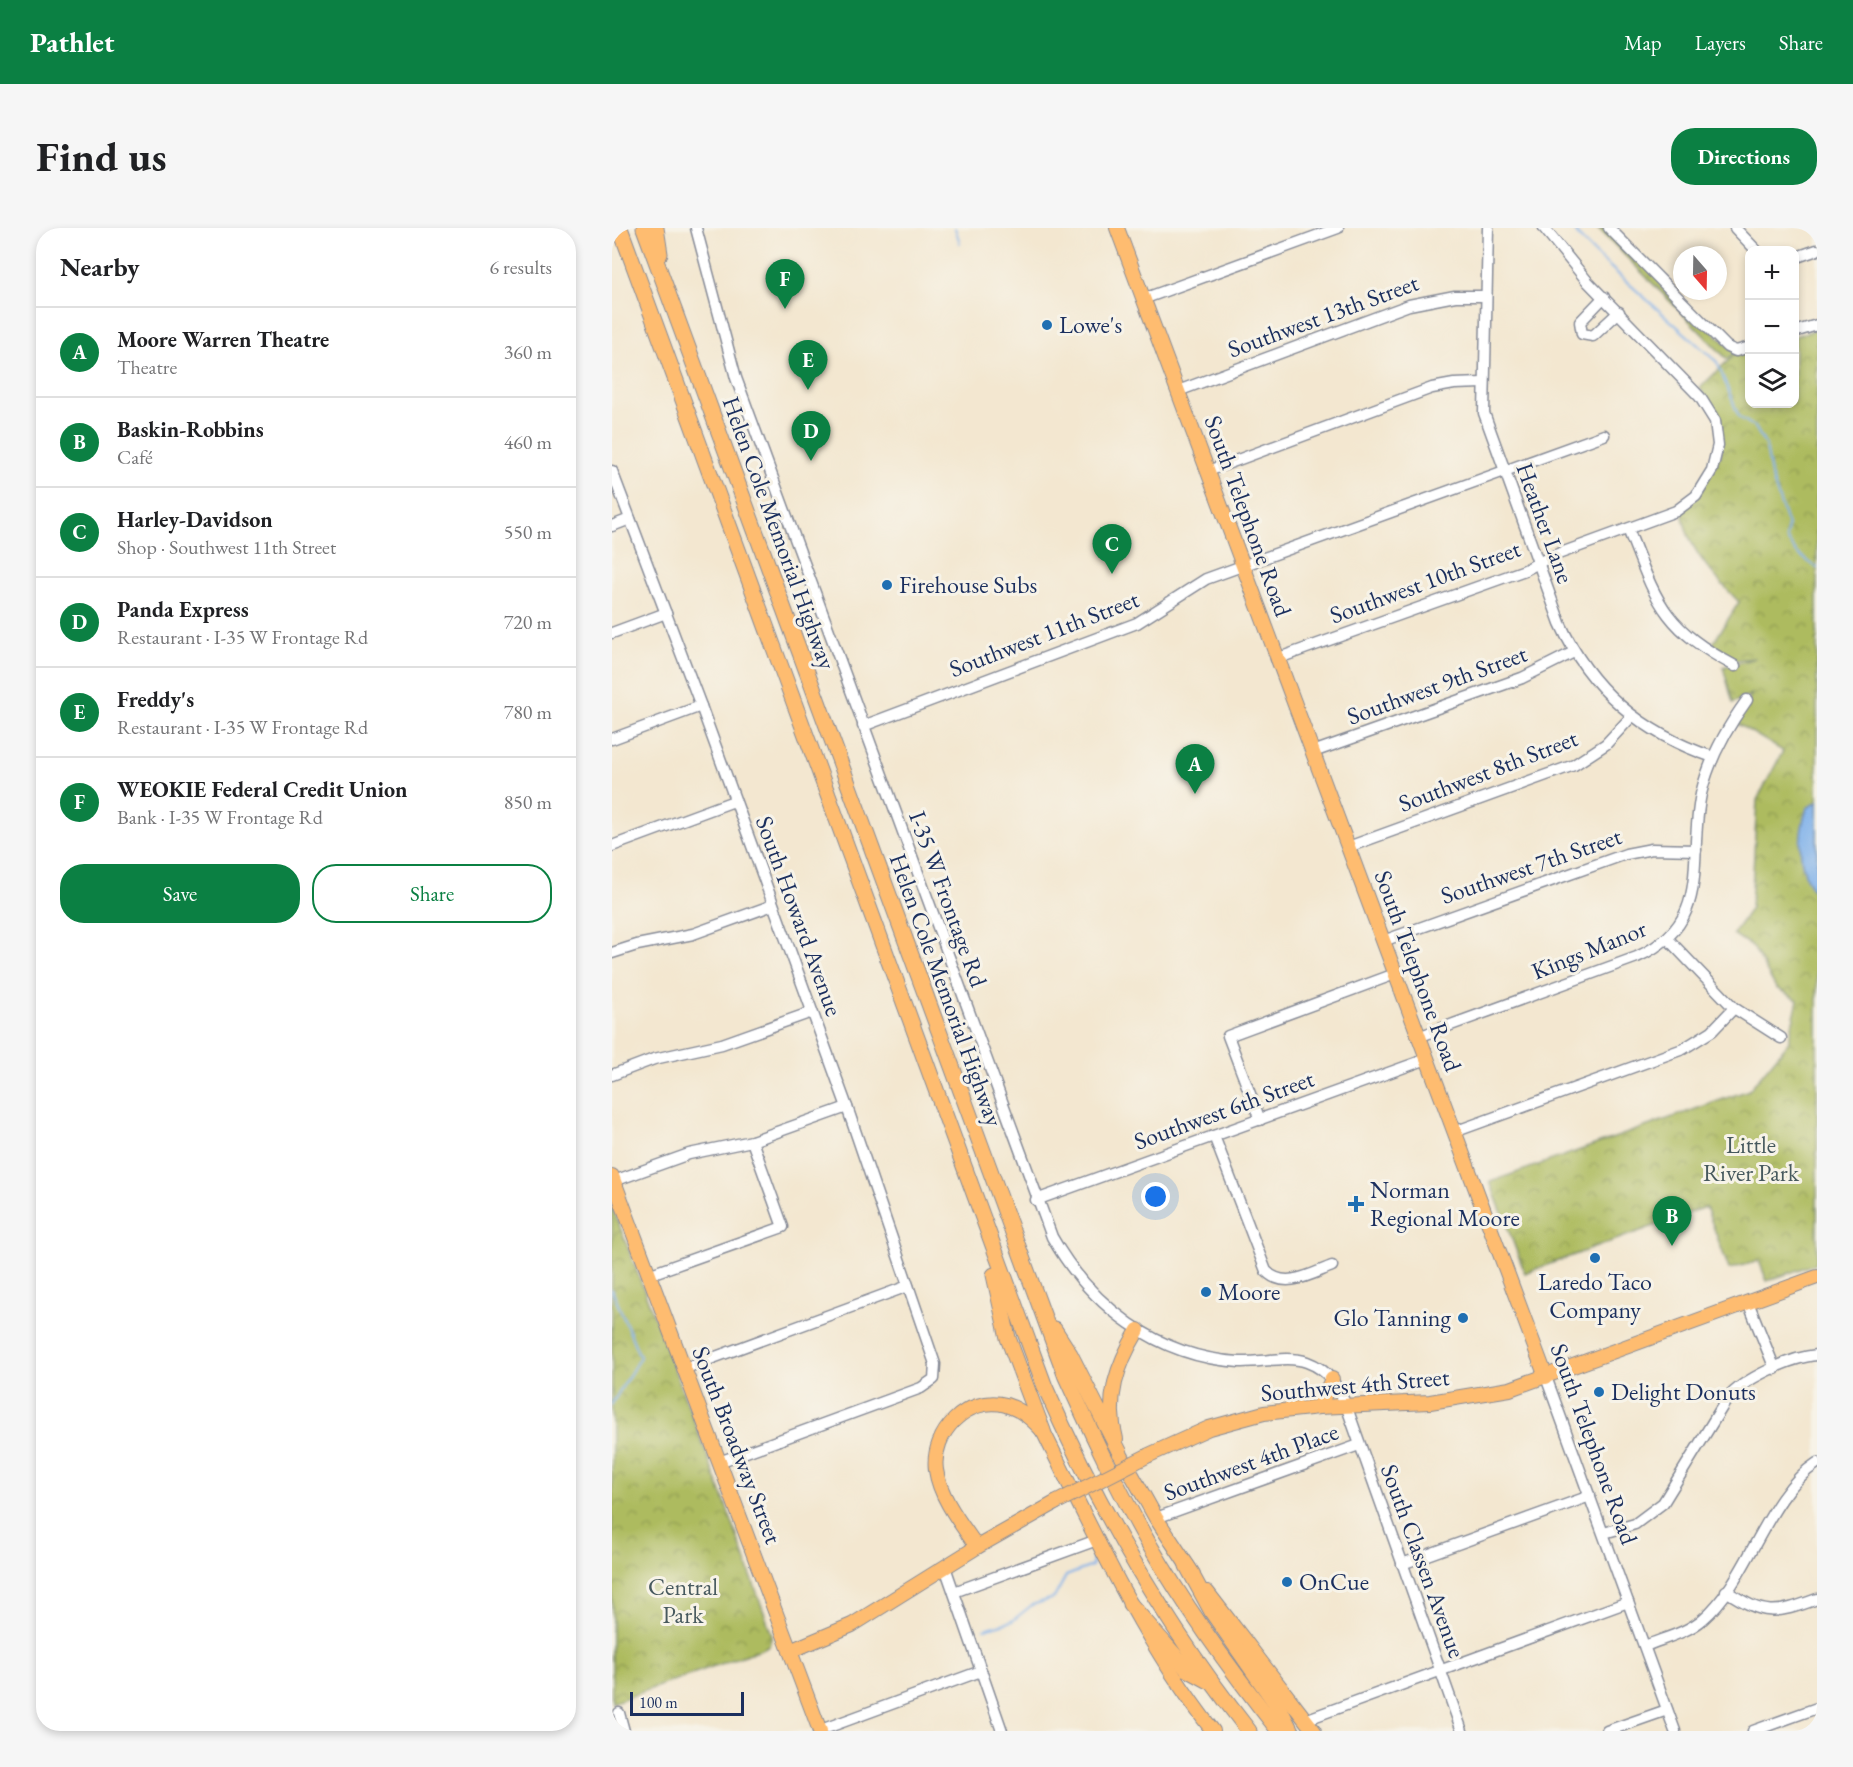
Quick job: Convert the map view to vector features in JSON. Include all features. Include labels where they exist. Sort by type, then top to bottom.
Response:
[{"type":"highway","name":"Helen Cole Memorial Highway","points":[[620,228],[1030,1350],[1078,1459],[1129,1556],[1171,1624],[1249,1731]]},
{"type":"highway","name":"Helen Cole Memorial Highway","points":[[644,228],[1038,1306],[1099,1450],[1144,1537],[1190,1611],[1278,1731]]},
{"type":"highway","points":[[656,228],[666,289]]},
{"type":"highway","points":[[612,236],[643,291]]},
{"type":"highway","points":[[987,1234],[1002,1319],[1043,1431]]},
{"type":"highway","points":[[1038,1306],[1070,1354],[1120,1453]]},
{"type":"highway","points":[[1187,1566],[1212,1612],[1281,1711],[1291,1731]]},
{"type":"highway","points":[[1130,1604],[1187,1669],[1213,1683]]},
{"type":"main road","name":"South Telephone Road","points":[[1117,228],[1276,659],[1313,752],[1546,1377]]},
{"type":"main road","name":"South Broadway Street","points":[[613,1178],[819,1731]]},
{"type":"main road","name":"Southwest 4th Street","points":[[790,1651],[852,1625],[977,1547],[1055,1503],[1178,1440],[1229,1421],[1264,1413],[1320,1407],[1430,1402],[1477,1396],[1546,1377],[1817,1277]]},
{"type":"main road","points":[[1138,1330],[1121,1361],[1112,1392],[1112,1418],[1120,1453],[1156,1518],[1187,1566],[1314,1731]]},
{"type":"main road","points":[[1320,1407],[1332,1379]]},
{"type":"main road","points":[[977,1547],[939,1483],[935,1463],[942,1436],[958,1416],[974,1408],[991,1404],[1020,1410],[1043,1431],[1130,1604],[1206,1729]]},
{"type":"street","name":"I-35 W Frontage Rd","points":[[696,228],[736,378],[1036,1200],[1052,1237],[1079,1279],[1110,1310],[1138,1330],[1175,1347],[1218,1359],[1247,1362],[1305,1362],[1320,1368],[1332,1379],[1346,1405]]},
{"type":"street","points":[[1143,299],[1338,228]]},
{"type":"street","name":"Heather Lane","points":[[1488,228],[1483,383],[1486,422],[1560,623],[1574,652],[1601,688],[1632,716],[1670,740],[1713,757]]},
{"type":"street","name":"Southwest 10th Street","points":[[1276,659],[1656,519],[1676,511],[1696,496],[1706,478],[1718,445],[1715,421],[1700,397],[1562,252],[1544,228]]},
{"type":"street","points":[[1610,228],[1727,347],[1736,351],[1745,348]]},
{"type":"street","points":[[1735,228],[1752,246]]},
{"type":"street","points":[[1799,256],[1817,250]]},
{"type":"street","name":"Southwest 13th Street","points":[[1178,391],[1409,304],[1445,297],[1485,296]]},
{"type":"street","points":[[1604,297],[1580,322],[1582,334],[1593,336],[1619,312]]},
{"type":"street","points":[[1799,330],[1817,325]]},
{"type":"street","points":[[1208,471],[1432,388],[1454,384],[1483,383]]},
{"type":"street","name":"Southwest 11th Street","points":[[863,726],[1137,623],[1194,585],[1242,566],[1604,435]]},
{"type":"street","name":"South Howard Avenue","points":[[612,471],[701,706],[847,1107],[935,1364],[934,1378],[921,1388],[719,1462]]},
{"type":"street","points":[[612,526],[630,519]]},
{"type":"street","points":[[1628,529],[1649,586],[1667,617],[1693,641],[1735,666]]},
{"type":"street","points":[[612,633],[666,613]]},
{"type":"street","name":"Southwest 9th Street","points":[[1313,752],[1522,678],[1574,652]]},
{"type":"street","name":"Kings Manor","points":[[1418,1037],[1637,957],[1668,939],[1690,906],[1695,884],[1699,810],[1713,757],[1731,722],[1747,700]]},
{"type":"street","points":[[612,739],[701,706]]},
{"type":"street","name":"Southwest 8th Street","points":[[1348,846],[1574,765],[1606,744],[1632,716]]},
{"type":"street","points":[[612,846],[734,801]]},
{"type":"street","name":"Southwest 7th Street","points":[[1383,941],[1626,854],[1652,849],[1696,850]]},
{"type":"street","points":[[612,953],[693,933],[773,905]]},
{"type":"street","points":[[1668,939],[1734,1008],[1781,1038]]},
{"type":"street","points":[[1260,1120],[1228,1036],[1395,974]]},
{"type":"street","points":[[1454,1132],[1683,1049],[1712,1031],[1734,1008]]},
{"type":"street","points":[[612,1075],[654,1059],[728,1042],[812,1012]]},
{"type":"street","name":"Southwest 6th Street","points":[[1036,1200],[1427,1059]]},
{"type":"street","points":[[613,1178],[689,1154],[752,1141],[847,1107]]},
{"type":"street","points":[[1214,1136],[1263,1265],[1279,1280],[1296,1280],[1332,1266]]},
{"type":"street","points":[[648,1275],[783,1227],[752,1141]]},
{"type":"street","points":[[684,1369],[908,1286]]},
{"type":"street","points":[[1748,1302],[1775,1369]]},
{"type":"street","points":[[1604,1533],[1635,1524],[1655,1510],[1673,1488],[1734,1390],[1748,1379],[1817,1355]]},
{"type":"street","name":"South Telephone Road","points":[[1546,1377],[1675,1731]]},
{"type":"street","name":"South Classen Avenue","points":[[1346,1405],[1462,1731]]},
{"type":"street","name":"Southwest 4th Place","points":[[1156,1518],[1359,1445]]},
{"type":"street","points":[[1645,1646],[1698,1624],[1711,1612],[1792,1486],[1817,1463]]},
{"type":"street","points":[[1402,1564],[1590,1496]]},
{"type":"street","points":[[954,1592],[1097,1540]]},
{"type":"street","points":[[945,1567],[1002,1731]]},
{"type":"street","points":[[1726,1591],[1749,1606],[1772,1613],[1817,1599]]},
{"type":"street","points":[[1305,1720],[1628,1602]]},
{"type":"street","points":[[819,1731],[981,1671]]},
{"type":"street","points":[[1754,1731],[1817,1708]]},
{"type":"street","points":[[1607,1731],[1667,1710]]},
{"type":"street","points":[[619,1713],[624,1731]]},
{"type":"green space","points":[[1598,228],[1609,228],[1673,291],[1673,300],[1682,300],[1735,353],[1727,359]]},
{"type":"green space","name":"Little River Park","points":[[1817,329],[1817,1263],[1767,1281],[1759,1261],[1729,1269],[1706,1207],[1525,1273],[1490,1182],[1749,1090],[1788,1043],[1798,1000],[1776,988],[1753,947],[1733,934],[1751,908],[1757,800],[1783,751],[1736,723],[1752,694],[1733,703],[1723,667],[1755,658],[1736,660],[1712,645],[1739,602],[1695,549],[1684,523],[1682,509],[1721,455],[1719,420],[1700,388],[1734,355],[1745,351],[1745,408],[1799,408],[1799,335]]},
{"type":"green space","name":"Central Park","points":[[612,1206],[726,1505],[772,1635],[769,1645],[764,1648],[612,1703]]},
{"type":"water","points":[[1817,802],[1817,896],[1810,886],[1802,865],[1800,842],[1807,808]]},
{"type":"waterway","points":[[955,228],[960,243]]},
{"type":"waterway","points":[[1574,228],[1577,235],[1600,258],[1717,362],[1739,417],[1755,427],[1766,446],[1771,475],[1788,526],[1786,538],[1797,553],[1817,568]]},
{"type":"waterway","points":[[612,1290],[640,1357],[612,1404]]},
{"type":"waterway","points":[[985,1629],[1012,1621],[1032,1605],[1054,1598],[1066,1576],[1092,1566],[1093,1553]]},
{"type":"place","name":"WEOKIE Federal Credit Union","points":[[785,309]]},
{"type":"place","name":"Lowe's","points":[[1047,325]]},
{"type":"place","name":"Freddy's","points":[[808,390]]},
{"type":"place","name":"Panda Express","points":[[811,461]]},
{"type":"place","name":"Harley-Davidson","points":[[1112,574]]},
{"type":"place","name":"Firehouse Subs","points":[[887,585]]},
{"type":"place","name":"Moore Warren Theatre","points":[[1195,794]]},
{"type":"place","name":"Norman Regional Moore","points":[[1356,1204]]},
{"type":"place","name":"Baskin-Robbins","points":[[1672,1246]]},
{"type":"place","name":"Laredo Taco Company","points":[[1595,1258]]},
{"type":"place","name":"Moore","points":[[1206,1292]]},
{"type":"place","name":"Glo Tanning","points":[[1463,1318]]},
{"type":"place","name":"Delight Donuts","points":[[1599,1392]]},
{"type":"place","name":"OnCue","points":[[1287,1582]]}]
